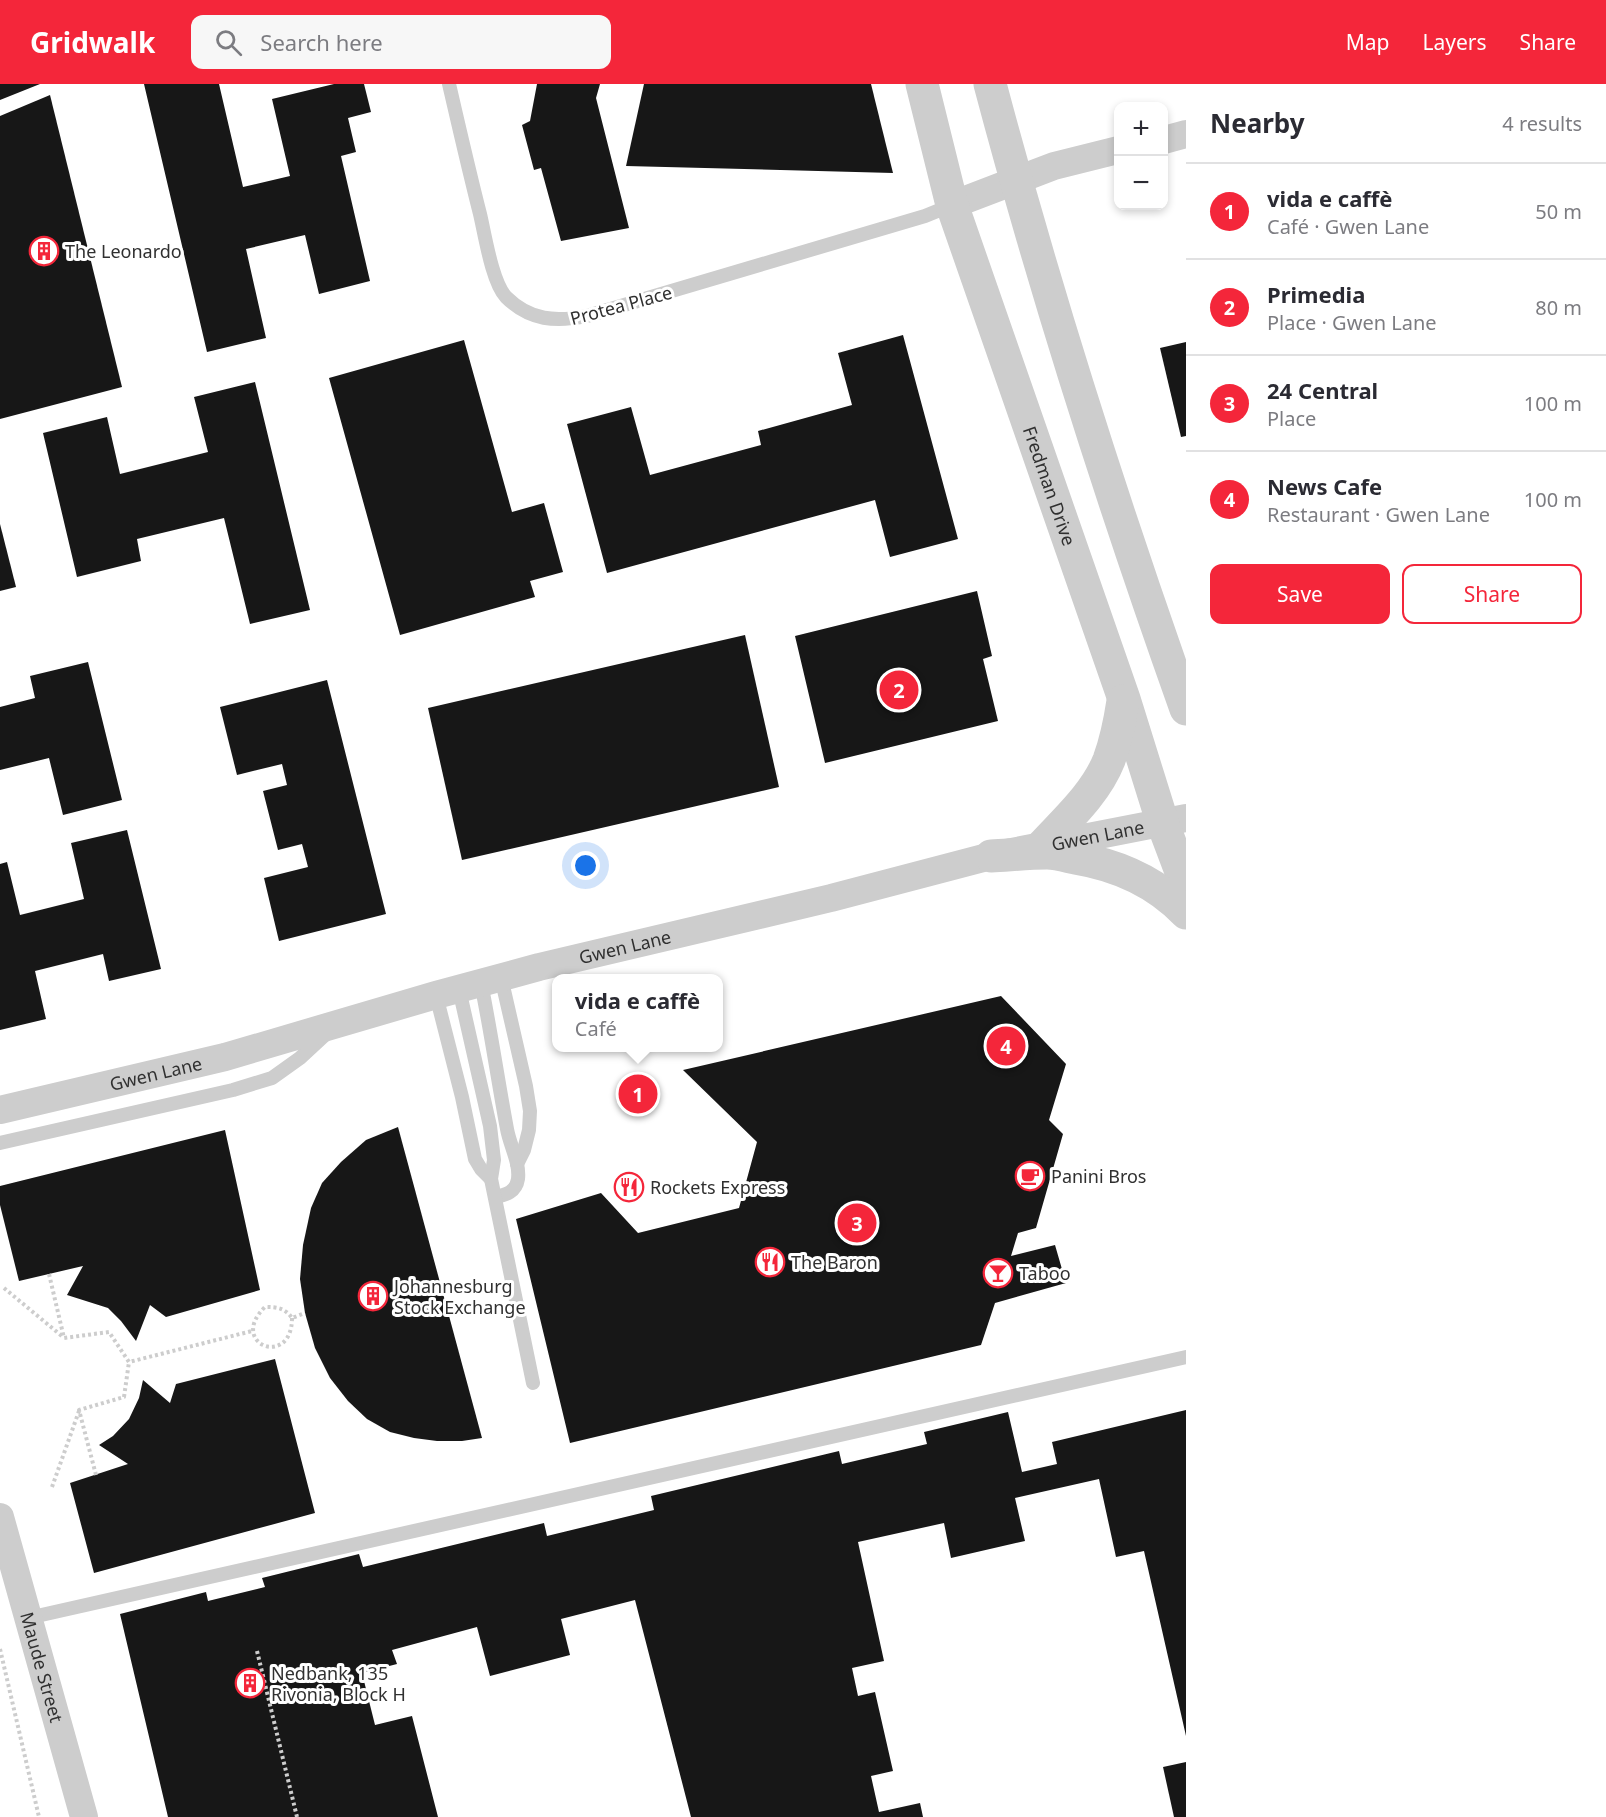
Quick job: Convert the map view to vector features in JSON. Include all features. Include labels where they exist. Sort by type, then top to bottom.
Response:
[{"type":"street","name":"Fredman Drive","points":[[922,84],[952,205],[1124,699],[1174,821],[1186,885]]},
{"type":"street","points":[[990,84],[1016,180],[1089,419],[1186,709]]},
{"type":"street","points":[[1168,139],[1186,134]]},
{"type":"street","points":[[952,205],[1054,166],[1114,151]]},
{"type":"street","points":[[1043,845],[1097,782],[1108,762],[1117,735],[1124,699]]},
{"type":"street","name":"Gwen Lane","points":[[0,1110],[225,1057],[469,986],[831,898],[991,856],[1174,821]]},
{"type":"street","points":[[991,856],[1050,853],[1096,861],[1130,873],[1149,883],[1175,901],[1186,913]]},
{"type":"street","name":"Maude Street","points":[[0,1517],[84,1817]]},
{"type":"lane","name":"Protea Place","points":[[449,84],[492,265],[504,295],[519,308],[540,318],[563,321],[587,316],[925,216],[952,205]]},
{"type":"lane","points":[[469,986],[517,1164],[518,1180],[514,1190],[495,1197]]},
{"type":"lane","points":[[469,986],[526,1086],[530,1111],[529,1130],[524,1150],[517,1164]]},
{"type":"lane","points":[[469,986],[462,1097],[474,1159],[491,1179]]},
{"type":"lane","points":[[469,986],[494,1160],[491,1179],[533,1383]]},
{"type":"lane","points":[[0,1143],[233,1090],[272,1078],[300,1058],[337,1023]]},
{"type":"lane","points":[[28,1618],[1186,1357]]},
{"type":"path","points":[[49,1274],[64,1338]]},
{"type":"path","points":[[4,1288],[64,1338],[109,1332],[129,1362],[124,1397],[79,1410]]},
{"type":"path","points":[[265,1307],[277,1307],[287,1311],[291,1318],[292,1329],[287,1341],[278,1346],[266,1346],[257,1342],[252,1331],[254,1318],[265,1307]]},
{"type":"path","points":[[291,1318],[305,1313]]},
{"type":"path","points":[[129,1362],[252,1331]]},
{"type":"path","points":[[79,1410],[96,1475]]},
{"type":"path","points":[[52,1487],[79,1410]]},
{"type":"path","points":[[0,1649],[39,1817]]},
{"type":"path","points":[[257,1651],[297,1817]]},
{"type":"building","points":[[0,84],[40,84],[0,100]]},
{"type":"building","points":[[144,84],[219,84],[243,187],[290,176],[272,99],[334,84],[364,84],[371,112],[348,118],[356,152],[341,156],[370,281],[319,294],[305,235],[246,249],[266,338],[207,352]]},
{"type":"building","points":[[537,84],[600,84],[596,98],[629,228],[561,241],[541,168],[534,170],[522,125],[530,121]]},
{"type":"building","points":[[644,84],[871,84],[893,173],[626,166]]},
{"type":"building","name":"The Leonardo","points":[[50,95],[122,387],[0,419],[0,116]]},
{"type":"building","points":[[903,335],[958,539],[890,557],[875,500],[607,573],[567,424],[631,407],[650,475],[761,445],[758,431],[852,405],[838,353]]},
{"type":"building","points":[[464,340],[512,512],[544,503],[563,572],[530,581],[535,597],[400,635],[329,378]]},
{"type":"building","points":[[1186,342],[1186,436],[1181,437],[1160,348]]},
{"type":"building","points":[[255,382],[310,610],[250,624],[224,518],[137,539],[141,561],[77,577],[43,433],[107,417],[120,474],[208,452],[194,397]]},
{"type":"building","points":[[0,524],[16,587],[0,591]]},
{"type":"building","points":[[977,591],[992,656],[983,659],[998,721],[825,763],[795,636]]},
{"type":"building","points":[[745,635],[779,787],[462,860],[428,708]]},
{"type":"building","points":[[88,662],[122,800],[63,815],[49,758],[0,770],[0,707],[35,698],[30,676]]},
{"type":"building","points":[[327,680],[386,914],[279,941],[264,878],[308,867],[302,844],[278,850],[263,791],[287,785],[282,764],[237,775],[220,707]]},
{"type":"building","points":[[127,830],[161,969],[109,981],[103,954],[35,971],[46,1019],[0,1030],[0,864],[7,862],[20,915],[84,899],[71,843]]},
{"type":"building","points":[[1001,996],[1066,1064],[1049,1120],[1063,1134],[1036,1228],[1018,1233],[1011,1256],[1055,1245],[1066,1283],[995,1303],[981,1345],[570,1443],[516,1219],[601,1193],[638,1233],[739,1208],[757,1142],[683,1070]]},
{"type":"building","name":"Johannesburg Stock Exchange","points":[[398,1127],[482,1438],[437,1441],[414,1438],[390,1432],[367,1419],[348,1401],[330,1378],[315,1348],[305,1313],[300,1279],[303,1245],[311,1208],[322,1183],[366,1140]]},
{"type":"building","points":[[225,1130],[260,1290],[166,1317],[150,1305],[136,1341],[108,1308],[67,1295],[83,1266],[19,1281],[0,1205],[0,1186]]},
{"type":"building","points":[[275,1359],[315,1513],[94,1573],[70,1483],[128,1464],[99,1445],[113,1436],[129,1419],[139,1398],[143,1380],[170,1403],[176,1384]]},
{"type":"building","points":[[1186,1410],[1186,1736],[1144,1551],[1116,1557],[1099,1479],[1015,1498],[1025,1541],[951,1558],[944,1523],[858,1542],[884,1661],[852,1668],[858,1696],[875,1692],[893,1771],[871,1776],[879,1812],[920,1803],[923,1817],[691,1817],[635,1600],[561,1619],[570,1655],[490,1676],[477,1627],[392,1650],[397,1664],[362,1673],[375,1725],[412,1716],[438,1817],[168,1817],[120,1614],[206,1592],[208,1601],[265,1587],[262,1578],[359,1554],[363,1567],[544,1523],[547,1536],[654,1510],[651,1496],[839,1451],[842,1464],[927,1444],[924,1432],[1008,1412],[1022,1472],[1057,1464],[1052,1442]]},
{"type":"building","points":[[1186,1762],[1186,1817],[1174,1817],[1163,1767]]},
{"type":"place","name":"The Leonardo","points":[[44,251]]},
{"type":"place","name":"Primedia","points":[[899,690]]},
{"type":"place","name":"News Cafe","points":[[1006,1046]]},
{"type":"place","name":"vida e caffè","points":[[638,1094]]},
{"type":"place","name":"Panini Bros","points":[[1030,1176]]},
{"type":"place","name":"Rockets Express","points":[[629,1187]]},
{"type":"place","name":"24 Central","points":[[857,1223]]},
{"type":"place","name":"The Baron","points":[[770,1262]]},
{"type":"place","name":"Taboo","points":[[998,1273]]},
{"type":"place","name":"Johannesburg Stock Exchange","points":[[373,1296]]},
{"type":"place","name":"Nedbank, 135 Rivonia, Block H","points":[[250,1683]]}]
